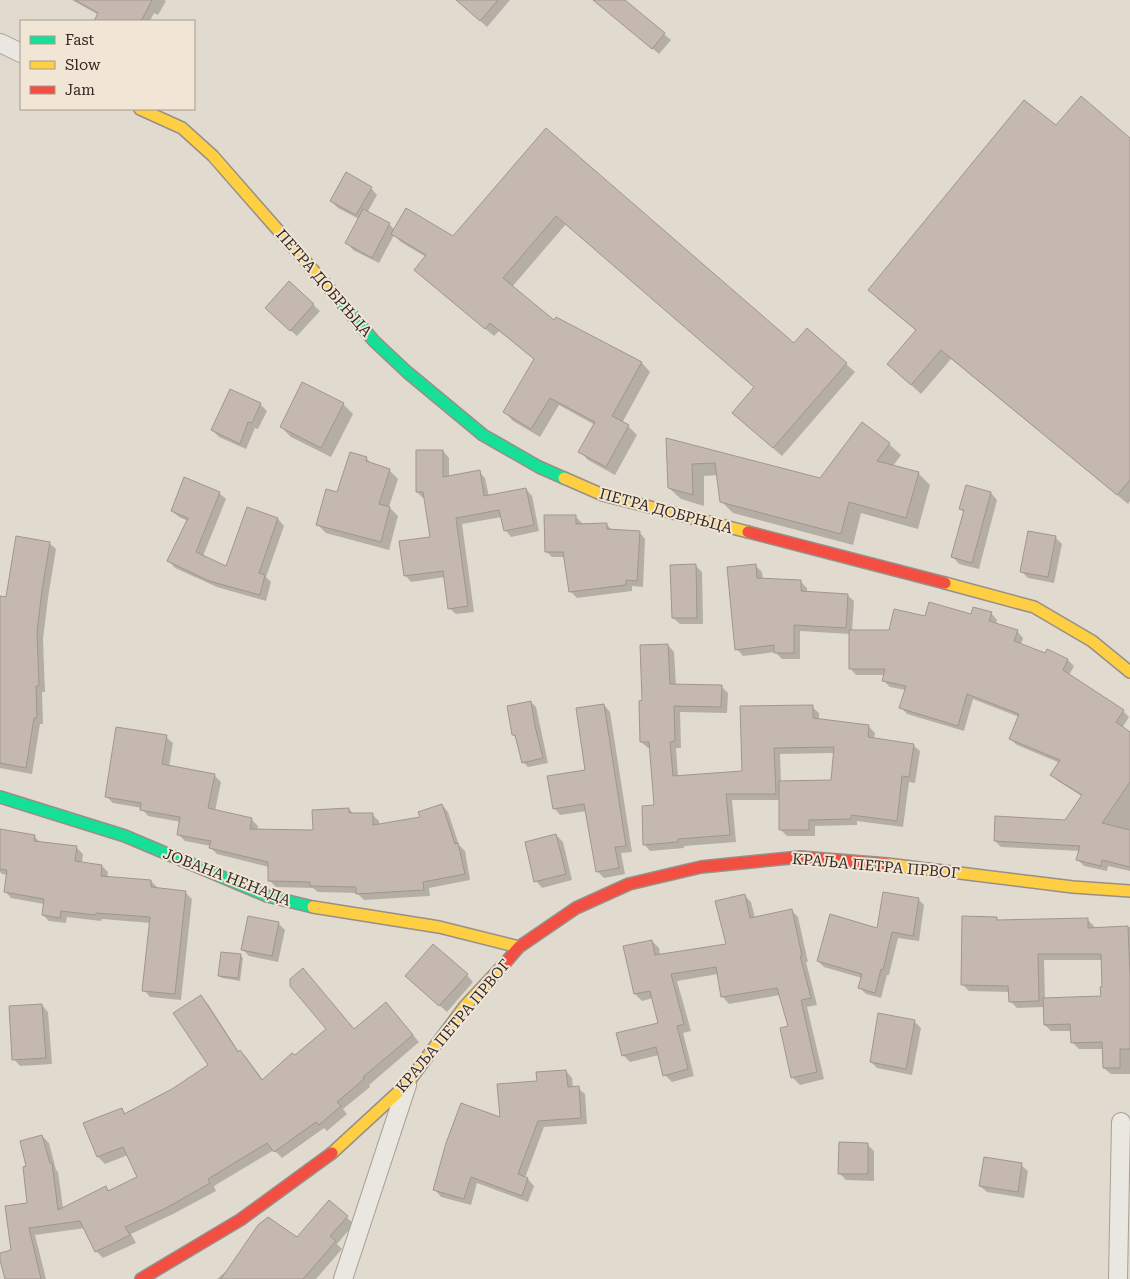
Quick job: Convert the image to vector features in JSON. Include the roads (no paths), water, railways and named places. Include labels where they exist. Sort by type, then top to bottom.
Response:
[{"type":"street","points":[[0,43],[20,53]]},
{"type":"street","name":"ПЕТРА ДОБРЊЦА","points":[[142,110],[182,128],[213,156],[374,341],[407,372],[484,435],[523,458],[603,495],[853,558],[1034,607],[1092,641],[1130,672]]},
{"type":"street","name":"ЈОВАНА НЕНАДА","points":[[0,796],[124,836],[268,896],[305,906],[439,927],[519,947]]},
{"type":"street","name":"КРАЉА ПЕТРА ПРВОГ","points":[[141,1279],[240,1220],[329,1156],[407,1084],[465,1006],[519,947],[576,908],[629,884],[701,867],[800,857],[889,864],[1073,887],[1130,891]]},
{"type":"street","points":[[343,1279],[407,1084]]},
{"type":"street","points":[[1118,1279],[1121,1122]]}]
